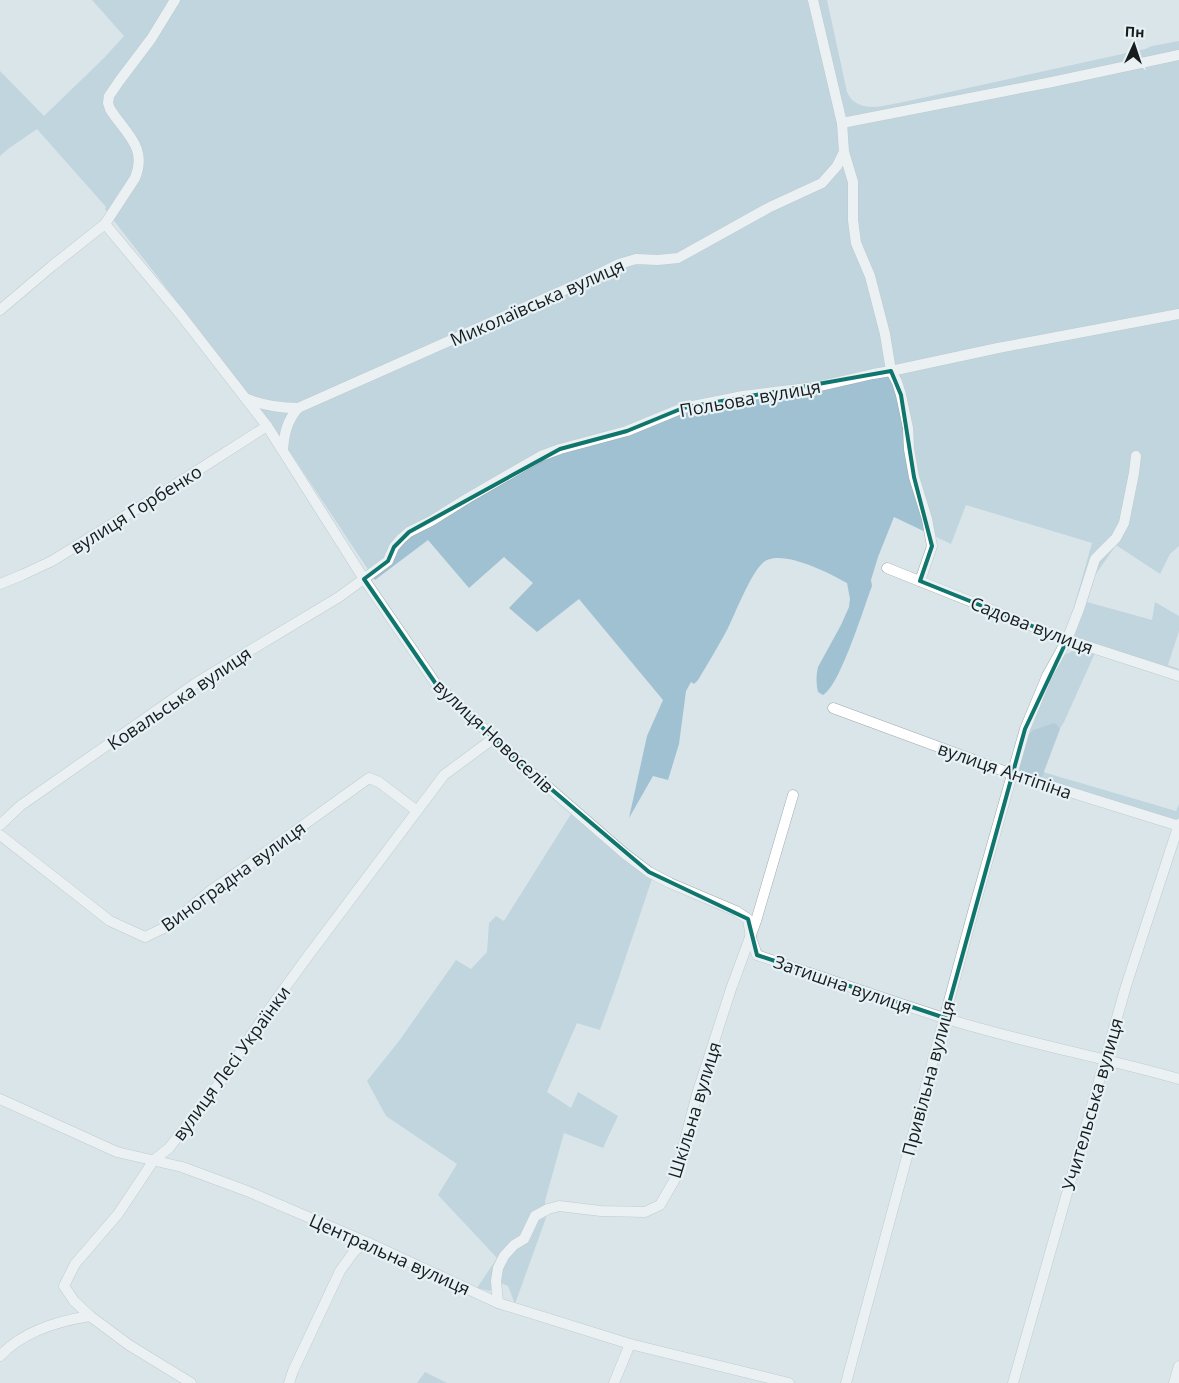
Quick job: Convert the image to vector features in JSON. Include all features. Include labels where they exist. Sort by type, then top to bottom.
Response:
[{"type":"street","points":[[0,310],[105,224],[135,178],[140,155],[133,140],[110,109],[108,103],[109,96],[151,38],[175,0]]},
{"type":"street","points":[[813,0],[842,123],[844,152],[853,182],[853,220],[856,244],[870,276],[885,334],[891,371],[897,382],[908,428],[909,449],[914,477],[927,519],[932,546],[920,581]]},
{"type":"street","points":[[842,123],[1179,55]]},
{"type":"street","name":"Миколаївська вулиця","points":[[246,398],[273,407],[298,408],[619,264],[636,259],[658,260],[678,258],[770,206],[822,183],[837,166],[844,152]]},
{"type":"street","name":"вулиця Новоселів","points":[[105,224],[180,314],[267,426],[364,579],[436,684],[624,853],[649,872],[736,911],[748,919],[751,938]]},
{"type":"street","name":"Польова вулиця","points":[[364,579],[388,561],[394,547],[409,532],[536,459],[560,449],[627,431],[683,408],[743,396],[816,387],[998,348],[1179,314]]},
{"type":"street","points":[[283,450],[287,425],[298,408]]},
{"type":"street","name":"вулиця Горбенко","points":[[0,584],[52,560],[164,492],[267,426]]},
{"type":"street","name":"Привільна вулиця","points":[[846,1383],[1028,720],[1047,676],[1067,640],[1095,559],[1116,538],[1124,524],[1136,456]]},
{"type":"street","name":"Садова вулиця","points":[[887,568],[1067,640],[1179,676]]},
{"type":"street","name":"Ковальська вулиця","points":[[0,825],[20,806],[196,683],[339,597],[364,579]]},
{"type":"street","name":"вулиця Антіпіна","points":[[833,708],[1012,774],[1179,826]]},
{"type":"street","name":"вулиця Лесі Українки","points":[[90,1316],[74,1301],[64,1286],[75,1264],[118,1214],[154,1160],[169,1148],[221,1081],[302,964],[444,775],[494,738]]},
{"type":"street","name":"Виноградна вулиця","points":[[0,835],[110,921],[146,937],[170,925],[210,891],[369,778],[379,782],[417,811]]},
{"type":"street","name":"Шкільна вулиця","points":[[498,1302],[496,1281],[498,1268],[504,1256],[514,1245],[524,1239],[535,1216],[559,1206],[601,1211],[645,1212],[660,1205],[675,1179],[697,1094],[731,989],[751,938],[794,794]]},
{"type":"street","name":"Учительська вулиця","points":[[1013,1383],[1126,986],[1179,826]]},
{"type":"street","name":"Затишна вулиця","points":[[751,938],[757,955],[945,1018],[1179,1080]]},
{"type":"street","name":"Центральна вулиця","points":[[0,1099],[117,1152],[182,1167],[247,1191],[370,1243],[498,1302],[630,1344],[789,1383]]},
{"type":"street","points":[[288,1383],[340,1272],[352,1253],[360,1246],[370,1243]]},
{"type":"street","points":[[0,1356],[24,1335],[67,1320],[90,1316],[130,1345],[191,1383]]},
{"type":"street","points":[[614,1383],[630,1344]]},
{"type":"street","points":[[1174,1383],[1179,1366]]},
{"type":"highlighted area","points":[[891,371],[901,395],[914,477],[932,546],[920,581],[1067,640],[1025,729],[945,1018],[757,955],[748,919],[649,872],[517,760],[436,684],[364,579],[388,561],[394,547],[409,532],[560,449],[627,431],[683,408]]},
{"type":"shaded area","points":[[92,0],[827,0],[847,92],[850,98],[860,105],[871,107],[899,103],[1179,41],[1179,546],[1170,554],[1160,574],[1116,545],[1096,574],[1087,602],[1152,620],[1155,602],[1179,616],[1179,631],[1168,665],[1179,669],[1179,674],[1079,642],[1067,631],[1092,543],[966,505],[951,544],[894,517],[878,557],[871,580],[872,586],[851,645],[837,677],[830,689],[823,695],[817,689],[818,667],[849,607],[850,599],[847,583],[808,564],[785,558],[767,560],[762,564],[750,581],[727,630],[698,680],[694,684],[691,682],[686,691],[679,744],[668,780],[653,776],[629,818],[647,736],[663,700],[579,599],[537,632],[509,608],[533,583],[504,557],[469,588],[428,540],[375,580],[270,422],[105,209],[106,207],[37,129],[0,156],[0,71],[44,116],[124,36]]},
{"type":"shaded area","points":[[1082,649],[1095,653],[1059,730],[1052,724],[1031,731],[1028,734],[1036,710],[1063,656],[1072,651]]},
{"type":"shaded area","points":[[1054,723],[1060,729],[1042,777],[1038,779],[1018,770],[1028,734],[1033,730]]},
{"type":"shaded area","points":[[1043,772],[1176,811],[1179,804],[1179,817],[1177,821],[1038,779]]},
{"type":"shaded area","points":[[571,814],[619,856],[652,879],[600,1030],[577,1023],[547,1092],[571,1108],[578,1092],[618,1116],[603,1148],[564,1133],[545,1201],[547,1215],[515,1304],[508,1286],[500,1283],[490,1291],[477,1288],[497,1258],[438,1195],[457,1164],[386,1116],[367,1081],[399,1041],[456,960],[471,969],[487,952],[489,923],[496,916],[504,921]]},
{"type":"shaded area","points":[[425,1372],[447,1383],[417,1383]]}]
